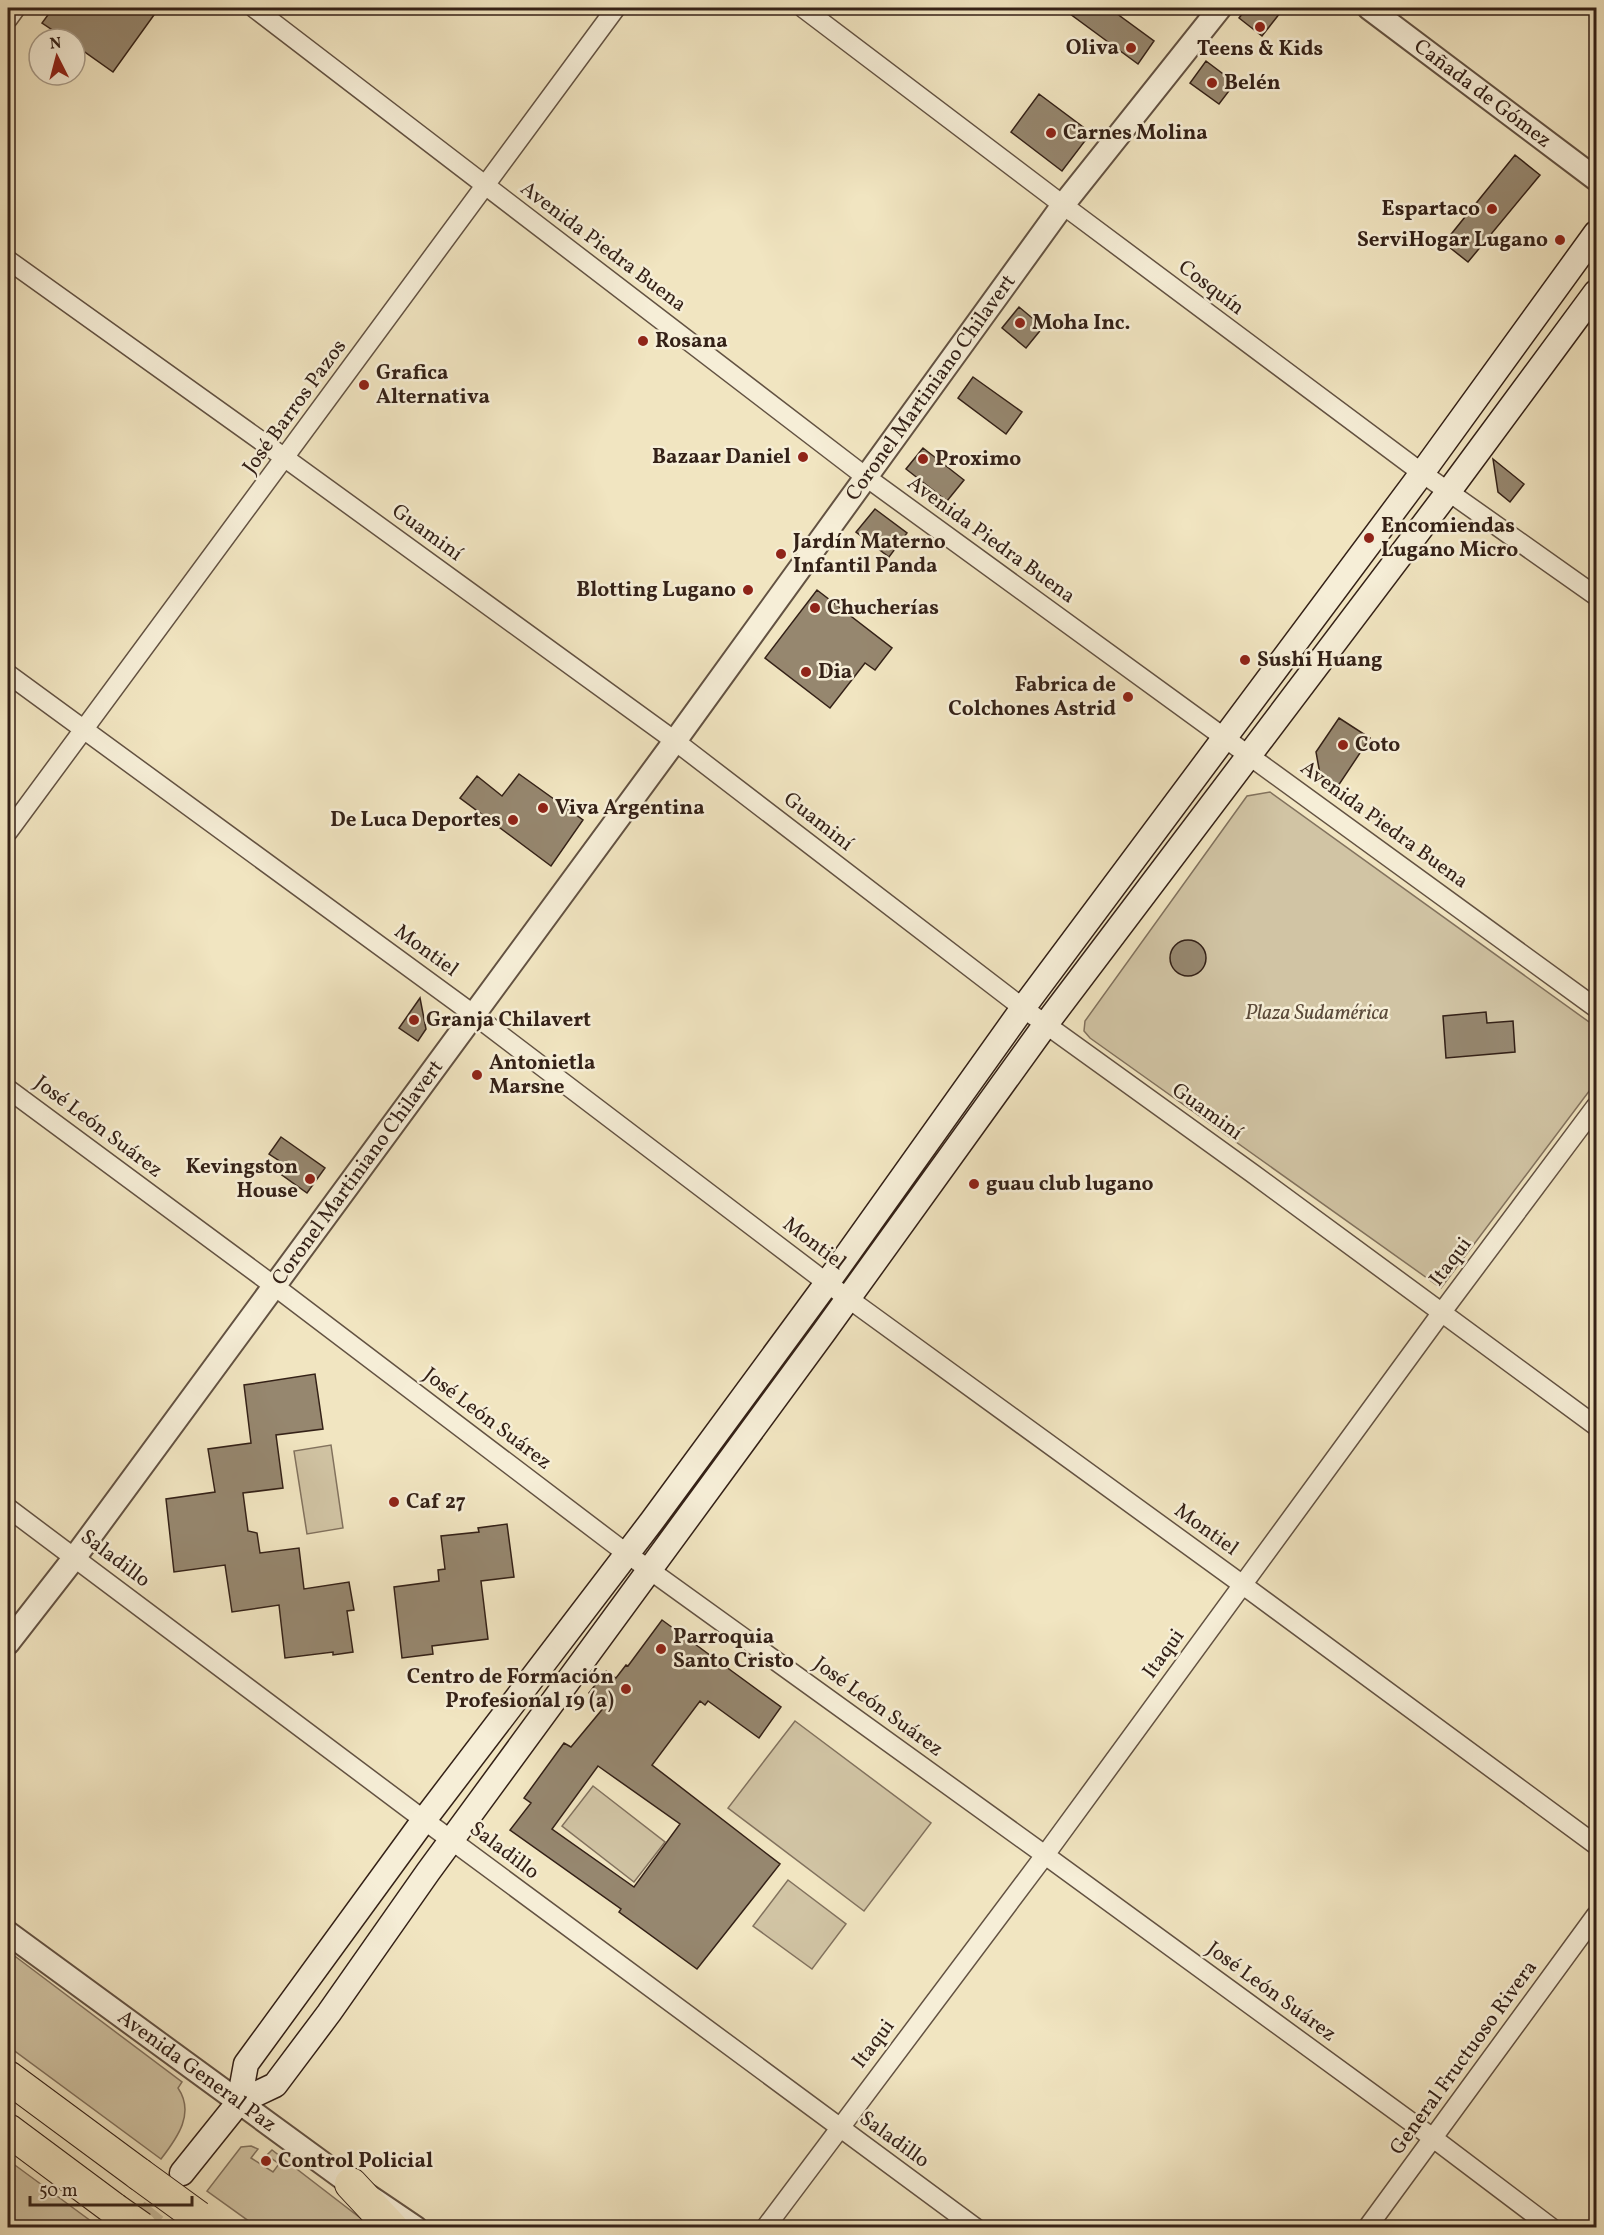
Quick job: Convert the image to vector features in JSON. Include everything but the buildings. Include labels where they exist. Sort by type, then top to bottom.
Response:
[{"type":"highway","points":[[8,2077],[205,2222]]},
{"type":"highway","points":[[8,2130],[141,2228]]},
{"type":"highway","points":[[351,2184],[392,2228]]},
{"type":"main road","points":[[239,2102],[246,2064],[424,1820],[827,1283],[1023,1008],[1422,473],[1596,233]]},
{"type":"main road","points":[[182,2173],[239,2102],[275,2085],[1046,1024],[1449,492],[1596,292]]},
{"type":"street","points":[[8,19],[16,8]]},
{"type":"street","name":"Avenida Piedra Buena","points":[[254,8],[866,477],[1596,1008]]},
{"type":"street","name":"José Barros Pazos","points":[[8,832],[616,8]]},
{"type":"street","name":"Cosquín","points":[[803,8],[1062,205],[1422,473],[1596,597]]},
{"type":"street","name":"Coronel Martiniano Chilavert","points":[[8,1643],[75,1557],[675,741],[1062,205],[1220,8]]},
{"type":"street","name":"Cañada de Gómez","points":[[1369,8],[1596,179]]},
{"type":"street","name":"Guaminí","points":[[8,260],[675,741],[1023,1008],[1596,1426]]},
{"type":"street","name":"Montiel","points":[[8,674],[473,1014],[827,1283],[1596,1845]]},
{"type":"street","name":"José León Suárez","points":[[8,1089],[273,1285],[626,1553],[1045,1855],[1433,2138],[1552,2228]]},
{"type":"street","name":"Itaqui","points":[[765,2228],[1045,1855],[1442,1312],[1596,1106]]},
{"type":"street","name":"Saladillo","points":[[8,1508],[452,1841],[976,2228]]},
{"type":"street","name":"General Fructuoso Rivera","points":[[1367,2228],[1596,1915]]},
{"type":"street","name":"Avenida General Paz","points":[[8,1932],[351,2184],[416,2228]]},
{"type":"green space","name":"Plaza Sudamérica","points":[[1270,792],[1596,1027],[1596,1082],[1441,1288],[1090,1038],[1084,1031],[1085,1021],[1247,796]]},
{"type":"green space","points":[[331,1445],[343,1528],[307,1534],[294,1451]]},
{"type":"green space","points":[[795,1721],[931,1823],[864,1911],[728,1808]]},
{"type":"green space","points":[[593,1786],[665,1842],[634,1882],[562,1826]]},
{"type":"green space","points":[[788,1880],[846,1924],[812,1969],[753,1926]]},
{"type":"green space","points":[[8,1951],[182,2082],[178,2088],[183,2097],[185,2116],[173,2142],[161,2159],[8,2046]]},
{"type":"green space","points":[[251,2146],[258,2149],[251,2158],[273,2172],[279,2164],[267,2155],[272,2150],[372,2227],[257,2227],[207,2191],[241,2147]]},
{"type":"green space","points":[[8,2160],[99,2227],[8,2227]]},
{"type":"tunnel","points":[[139,2228],[177,2180]]},
{"type":"place","name":"Teens & Kids","points":[[1260,27]]},
{"type":"place","name":"Oliva","points":[[1131,48]]},
{"type":"place","name":"Belén","points":[[1212,83]]},
{"type":"place","name":"Carnes Molina","points":[[1051,133]]},
{"type":"place","name":"Espartaco","points":[[1492,209]]},
{"type":"place","name":"ServiHogar Lugano","points":[[1560,240]]},
{"type":"place","name":"Moha Inc.","points":[[1020,323]]},
{"type":"place","name":"Rosana","points":[[643,341]]},
{"type":"place","name":"Grafica Alternativa","points":[[364,385]]},
{"type":"place","name":"Bazaar Daniel","points":[[803,457]]},
{"type":"place","name":"Proximo","points":[[923,459]]},
{"type":"place","name":"Encomiendas Lugano Micro","points":[[1369,538]]},
{"type":"place","name":"Jardín Materno Infantil Panda","points":[[781,554]]},
{"type":"place","name":"Blotting Lugano","points":[[748,590]]},
{"type":"place","name":"Chucherías","points":[[815,608]]},
{"type":"place","name":"Sushi Huang","points":[[1245,660]]},
{"type":"place","name":"Dia","points":[[806,672]]},
{"type":"place","name":"Fabrica de Colchones Astrid","points":[[1128,697]]},
{"type":"place","name":"Coto","points":[[1343,745]]},
{"type":"place","name":"Viva Argentina","points":[[543,808]]},
{"type":"place","name":"De Luca Deportes","points":[[513,820]]},
{"type":"place","name":"Granja Chilavert","points":[[414,1020]]},
{"type":"place","name":"Antonietla Marsne","points":[[477,1075]]},
{"type":"place","name":"Kevingston House","points":[[310,1179]]},
{"type":"place","name":"guau club lugano","points":[[974,1184]]},
{"type":"place","name":"Caf 27","points":[[394,1502]]},
{"type":"place","name":"Parroquia Santo Cristo","points":[[661,1649]]},
{"type":"place","name":"Centro de Formación Profesional 19 (a)","points":[[626,1689]]},
{"type":"place","name":"Control Policial","points":[[266,2161]]}]
